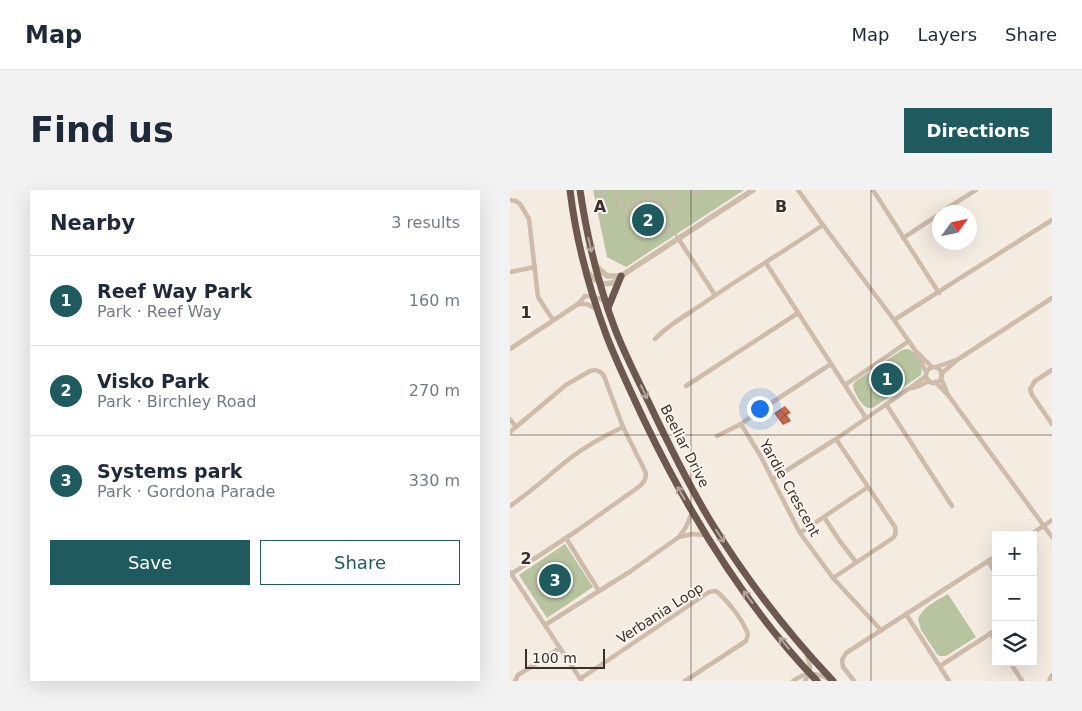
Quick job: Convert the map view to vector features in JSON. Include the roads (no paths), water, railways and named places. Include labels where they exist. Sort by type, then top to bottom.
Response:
[{"type":"highway","name":"Beeliar Drive","points":[[570,190],[578,243],[597,310],[607,338],[663,459],[692,512],[726,566],[759,612],[817,681]]},
{"type":"highway","points":[[574,190],[580,236],[578,243]]},
{"type":"highway","name":"Beeliar Drive","points":[[580,190],[586,229],[595,265],[615,328],[672,451],[710,521],[754,587],[832,681]]},
{"type":"highway","points":[[607,304],[621,276]]},
{"type":"highway","points":[[615,328],[615,338],[632,380],[628,384]]},
{"type":"street","points":[[585,269],[601,284],[612,283],[753,190]]},
{"type":"street","points":[[798,190],[917,353],[926,374],[932,382],[948,395],[1052,537]]},
{"type":"street","points":[[873,190],[939,293]]},
{"type":"street","points":[[953,205],[976,190]]},
{"type":"street","points":[[510,200],[520,204],[529,219],[538,297],[553,320]]},
{"type":"street","points":[[903,238],[932,218]]},
{"type":"street","points":[[894,320],[1052,220]]},
{"type":"street","points":[[655,339],[663,331],[715,295],[823,225]]},
{"type":"street","points":[[678,238],[715,295]]},
{"type":"street","points":[[766,263],[866,418]]},
{"type":"street","points":[[595,265],[607,276],[621,276]]},
{"type":"street","points":[[510,272],[535,267]]},
{"type":"street","points":[[510,349],[578,304],[585,296],[593,296],[607,304]]},
{"type":"street","points":[[910,388],[938,381],[957,360],[1052,298]]},
{"type":"street","points":[[578,304],[591,305],[597,310]]},
{"type":"street","points":[[686,386],[798,313]]},
{"type":"street","points":[[845,385],[909,342]]},
{"type":"street","points":[[917,353],[940,371],[948,395]]},
{"type":"street","points":[[773,479],[836,439],[910,388],[929,369],[957,360]]},
{"type":"street","points":[[717,436],[741,424],[831,364]]},
{"type":"street","points":[[1052,370],[1035,381],[1030,389],[1052,424]]},
{"type":"street","points":[[510,432],[566,385],[590,371],[602,372],[623,427],[646,473],[645,480],[640,486],[566,538],[511,573],[581,680]]},
{"type":"street","points":[[886,404],[952,506]]},
{"type":"street","points":[[510,419],[516,427]]},
{"type":"street","name":"Yardie Crescent","points":[[741,424],[773,479],[800,533],[833,578],[882,630]]},
{"type":"street","points":[[510,506],[570,458],[601,438],[623,427]]},
{"type":"street","points":[[833,578],[892,538],[896,533],[895,527],[836,439]]},
{"type":"street","points":[[800,533],[868,487]]},
{"type":"street","points":[[545,625],[630,571],[679,536],[686,527],[692,512]]},
{"type":"street","points":[[824,517],[856,562]]},
{"type":"street","points":[[1036,531],[1052,520]]},
{"type":"street","points":[[679,536],[692,534],[706,535]]},
{"type":"street","points":[[566,538],[599,591]]},
{"type":"street","points":[[854,681],[842,667],[842,660],[846,653],[992,558]]},
{"type":"street","points":[[988,561],[992,568]]},
{"type":"street","name":"Verbania Loop","points":[[581,680],[708,592],[716,591],[723,596],[745,625],[748,634],[746,641],[686,681]]},
{"type":"street","points":[[906,614],[949,681]]},
{"type":"street","points":[[940,666],[990,634],[992,637]]},
{"type":"street","points":[[515,681],[518,675],[560,648]]},
{"type":"street","points":[[805,681],[810,674],[810,665],[806,651]]},
{"type":"street","points":[[1013,666],[1022,681]]},
{"type":"street","points":[[793,681],[801,675],[818,674],[832,681]]},
{"type":"street","points":[[1049,681],[1052,675]]},
{"type":"lane","points":[[613,190],[636,226],[642,230],[666,227],[675,232],[678,238]]},
{"type":"lane","points":[[646,190],[663,212]]},
{"type":"lane","points":[[625,210],[655,190]]},
{"type":"lane","points":[[638,201],[650,219],[676,204],[667,190]]},
{"type":"lane","points":[[692,190],[695,195],[704,190]]},
{"type":"place","name":"Visko Park","points":[[648,220]]},
{"type":"place","name":"Reef Way Park","points":[[887,379]]},
{"type":"place","name":"Systems park","points":[[555,580]]}]
